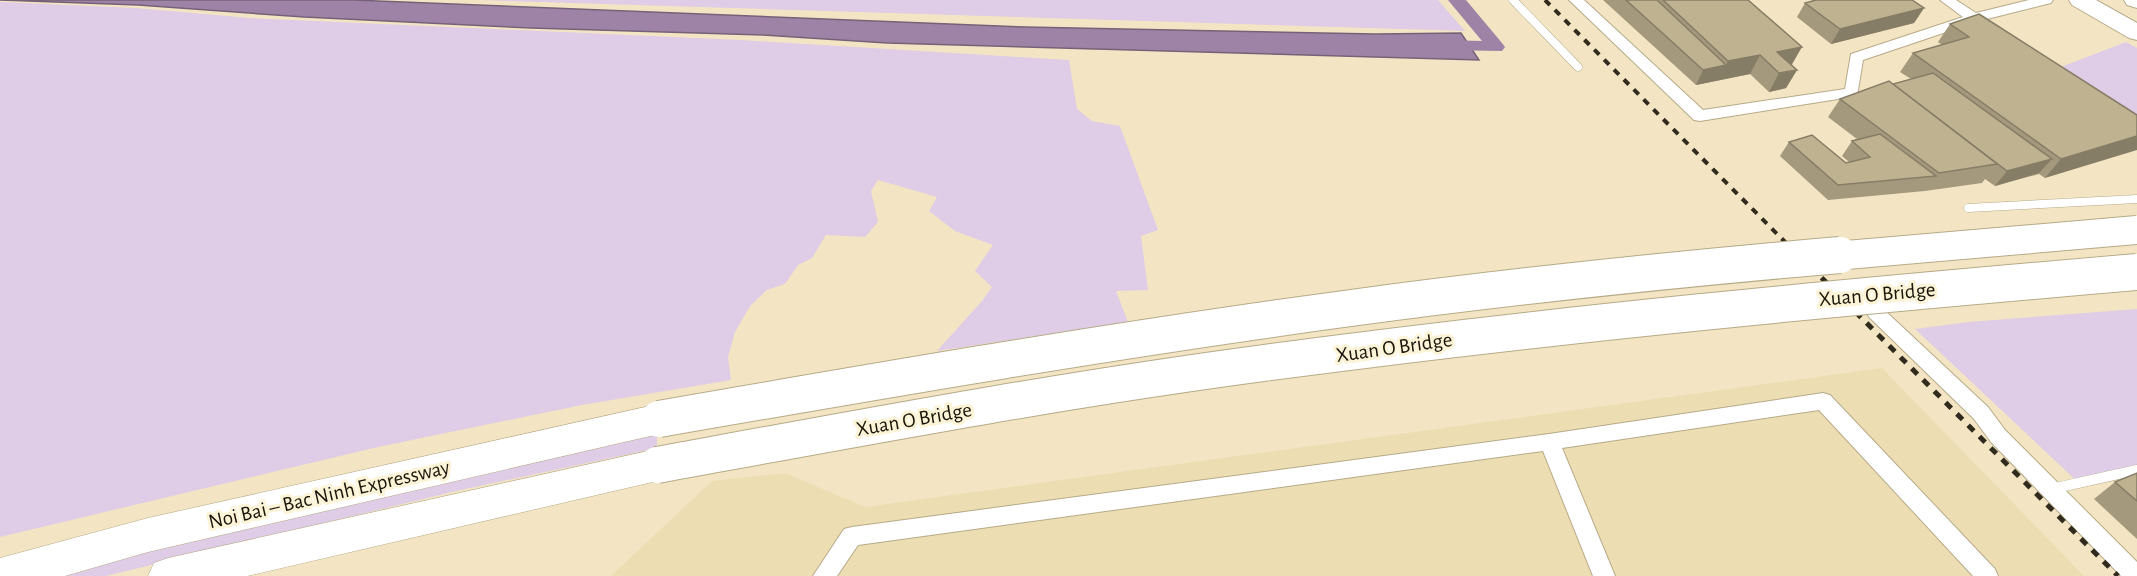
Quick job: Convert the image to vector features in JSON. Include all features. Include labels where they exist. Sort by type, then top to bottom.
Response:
[{"type":"highway","name":"Xuan O Bridge","points":[[659,419],[1129,339],[1453,294],[1856,253],[2137,230]]},
{"type":"highway","name":"Xuan O Bridge","points":[[657,465],[1137,381],[1458,338],[1783,302],[2137,272]]},
{"type":"highway","name":"Noi Bai – Bac Ninh Expressway","points":[[0,576],[148,535],[659,419]]},
{"type":"highway","name":"Noi Bai – Bac Ninh Expressway","points":[[168,576],[657,465]]},
{"type":"main road","points":[[2080,0],[2137,33]]},
{"type":"street","points":[[1576,0],[1700,116],[1852,93],[1856,57],[1974,18],[2046,0]]},
{"type":"street","points":[[1947,0],[1974,18]]},
{"type":"street","points":[[1875,312],[1981,413],[1998,436],[2136,576]]},
{"type":"street","points":[[824,576],[852,536],[1549,442],[1823,401],[1987,576]]},
{"type":"street","points":[[1549,442],[1604,576]]},
{"type":"lane","points":[[1513,0],[1578,67]]},
{"type":"lane","points":[[1968,208],[2137,199]]},
{"type":"lane","points":[[2051,489],[2137,470]]},
{"type":"shaded area","points":[[0,0],[353,0],[1025,27],[1375,34],[1461,33],[1479,60],[887,43],[763,35],[531,28],[304,17],[138,5]]},
{"type":"shaded area","points":[[477,0],[1438,0],[1465,31]]},
{"type":"shaded area","points":[[0,2],[136,8],[250,18],[740,40],[1069,60],[1077,109],[1092,121],[1120,126],[1158,230],[1141,236],[1148,290],[1116,291],[1128,322],[937,351],[992,287],[975,271],[993,245],[955,231],[929,211],[937,197],[878,180],[871,191],[878,222],[865,237],[826,235],[812,258],[798,265],[785,284],[767,290],[750,306],[735,332],[728,357],[731,380],[582,405],[378,447],[0,537]]},
{"type":"shaded area","points":[[2126,42],[2137,48],[2137,141],[2040,75]]},
{"type":"shaded area","points":[[2137,309],[2137,472],[2082,486],[1915,329],[1968,322]]},
{"type":"shaded area","points":[[1882,368],[2084,576],[611,576],[712,481],[785,473],[865,507]]},
{"type":"shaded area","points":[[657,434],[657,448],[456,491],[106,576],[52,576],[149,550]]},
{"type":"building","points":[[1626,0],[1657,0],[1726,65],[1703,70]]},
{"type":"building","points":[[1663,0],[1748,0],[1802,47],[1777,52],[1797,70],[1779,73],[1760,55],[1728,61]]},
{"type":"building","points":[[1816,0],[1912,0],[1924,8],[1840,29],[1805,3]]},
{"type":"building","points":[[1979,14],[2137,115],[2137,136],[2061,159],[1913,53],[1969,37],[1950,24]]},
{"type":"building","points":[[1933,73],[2052,159],[2007,171],[1893,84]]},
{"type":"building","points":[[1889,81],[1997,164],[1939,173],[1840,99]]},
{"type":"building","points":[[1880,134],[1936,176],[1838,185],[1789,142],[1812,135],[1846,163],[1870,157],[1852,141]]},
{"type":"building","points":[[2137,473],[2137,501],[2115,482]]},
{"type":"waterway","points":[[1441,46],[1496,47],[1457,0]]},
{"type":"railway","points":[[1545,0],[1800,257]]},
{"type":"railway","points":[[1799,255],[2118,576]]}]
